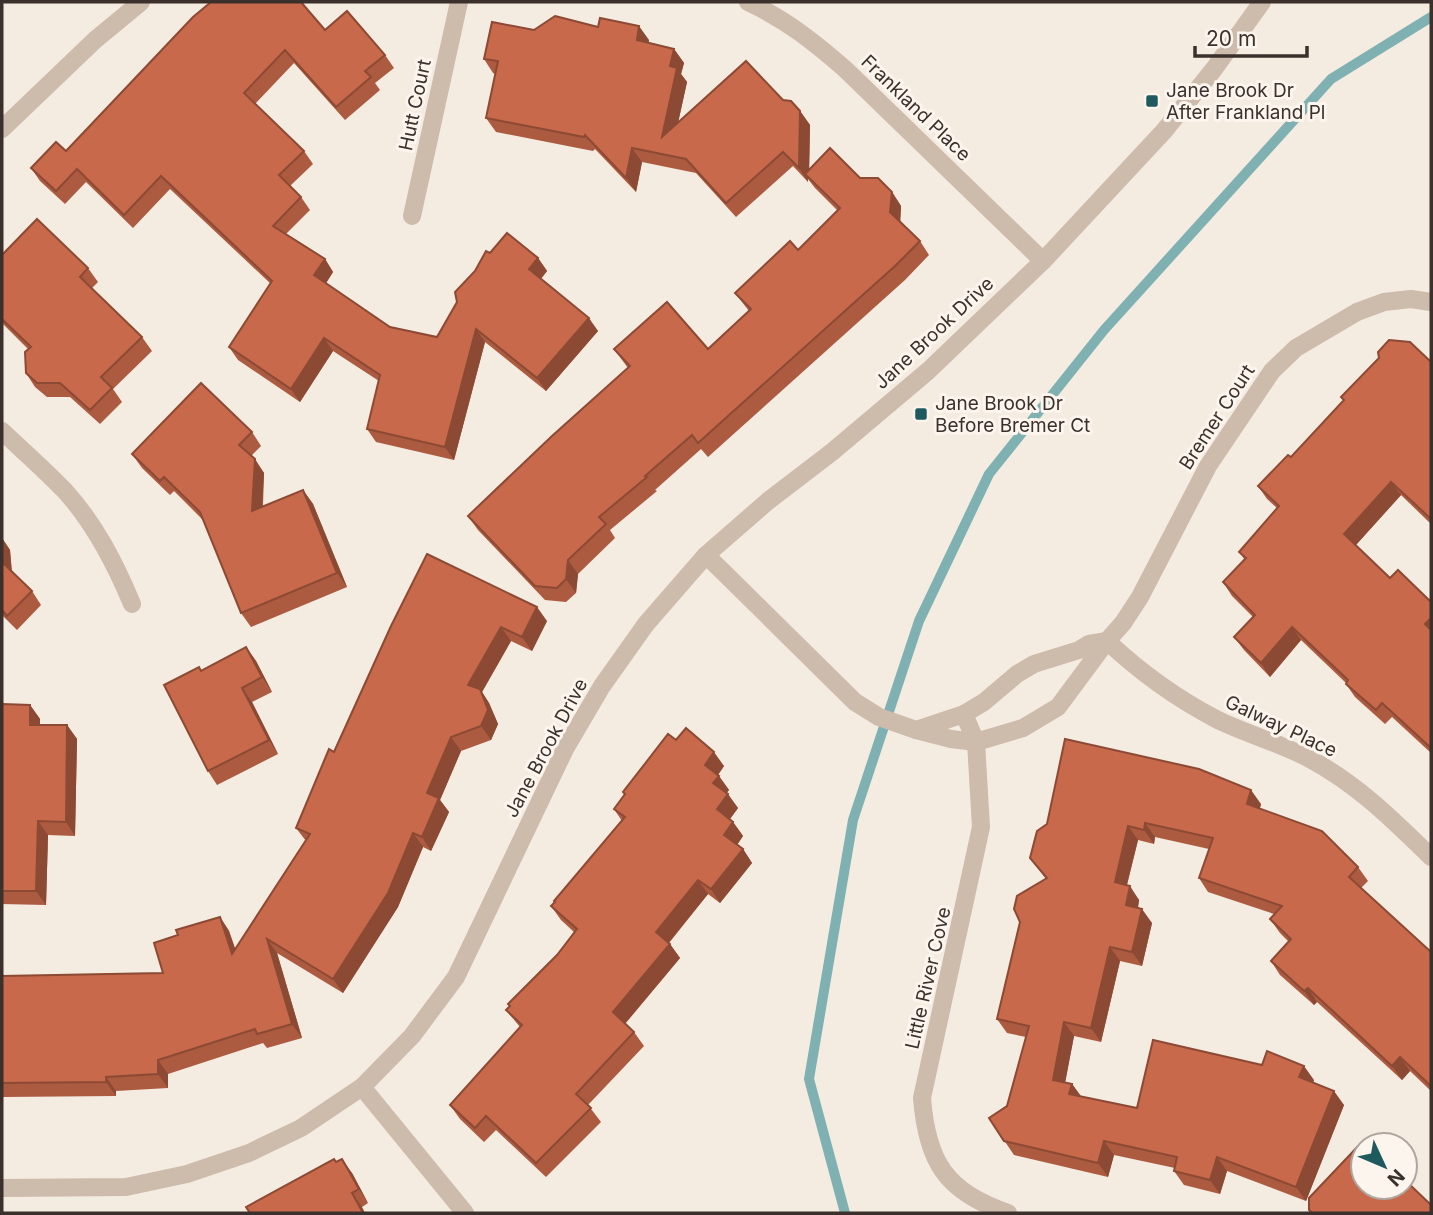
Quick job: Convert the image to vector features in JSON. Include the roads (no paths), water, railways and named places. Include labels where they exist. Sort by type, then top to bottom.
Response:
[{"type":"street","points":[[2,129],[95,40],[141,2]]},
{"type":"street","name":"Hutt Court","points":[[412,216],[459,2]]},
{"type":"street","name":"Frankland Place","points":[[748,2],[777,16],[837,61],[1043,261]]},
{"type":"street","name":"Jane Brook Drive","points":[[2,1188],[126,1187],[187,1174],[248,1153],[291,1133],[362,1087],[412,1036],[456,977],[565,749],[601,686],[646,624],[706,555],[928,371],[1043,261],[1164,131],[1214,69],[1257,4]]},
{"type":"street","name":"Bremer Court","points":[[706,555],[855,702],[879,717],[916,730],[976,742],[1023,728],[1058,707],[1107,641],[1123,624],[1140,597],[1208,466],[1272,371],[1296,348],[1357,312],[1384,302],[1410,299],[1431,302]]},
{"type":"street","points":[[2,431],[65,492],[94,528],[117,568],[132,604]]},
{"type":"street","points":[[916,730],[964,714],[1034,664],[1079,650],[1089,644],[1107,641]]},
{"type":"street","name":"Galway Place","points":[[1107,641],[1145,676],[1182,700],[1218,720],[1309,759],[1343,779],[1378,806],[1431,857]]},
{"type":"street","name":"Little River Cove","points":[[964,714],[976,742],[981,827],[922,1098],[924,1130],[934,1157],[946,1177],[968,1195],[1008,1213]]},
{"type":"street","points":[[362,1087],[465,1213]]},
{"type":"waterway","points":[[845,1213],[809,1079],[853,820],[919,621],[989,474],[1104,330],[1331,79],[1431,17]]},
{"type":"place","name":"Jane Brook Dr After Frankland Pl","points":[[1152,101]]},
{"type":"place","name":"Jane Brook Dr Before Bremer Ct","points":[[921,414]]}]
